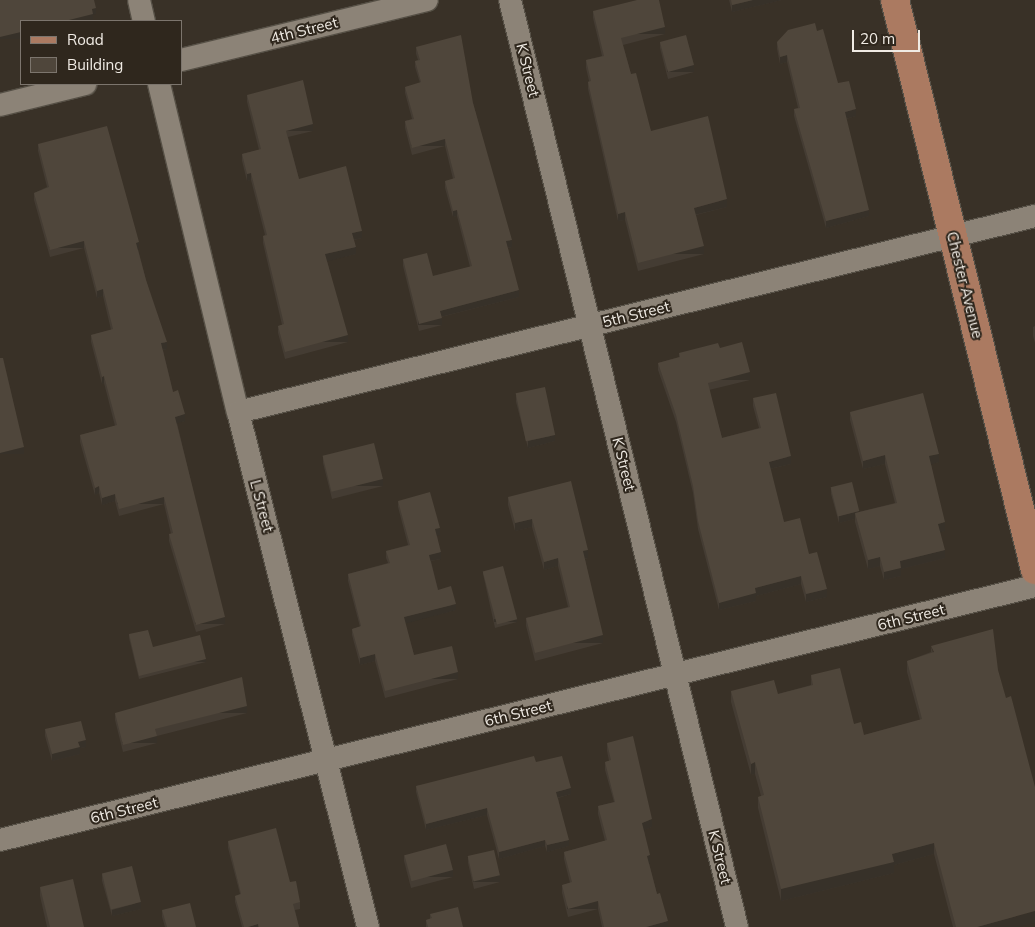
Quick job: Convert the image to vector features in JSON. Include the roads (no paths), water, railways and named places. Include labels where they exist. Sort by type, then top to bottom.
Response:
[{"type":"main road","name":"Chester Avenue","points":[[895,0],[1035,570]]},
{"type":"street","points":[[139,0],[144,20]]},
{"type":"street","name":"4th Street","points":[[182,60],[427,0]]},
{"type":"street","name":"K Street","points":[[510,0],[737,927]]},
{"type":"street","points":[[0,105],[81,85]]},
{"type":"street","name":"L Street","points":[[159,85],[238,412],[328,760],[368,927]]},
{"type":"street","name":"5th Street","points":[[238,412],[1035,216]]},
{"type":"street","name":"6th Street","points":[[0,840],[1035,586]]}]
